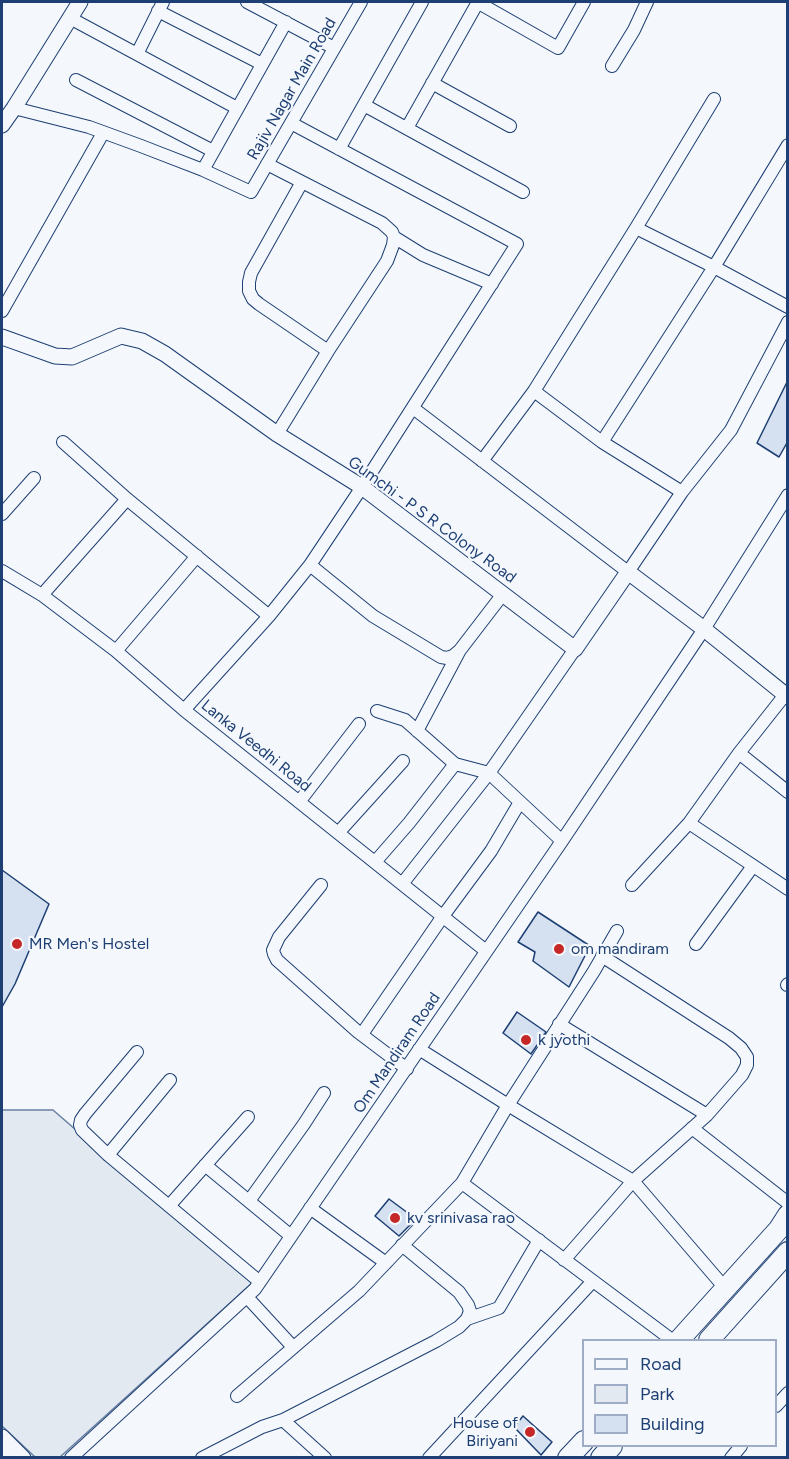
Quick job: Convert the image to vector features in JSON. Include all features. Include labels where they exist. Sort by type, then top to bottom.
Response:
[{"type":"main road","points":[[681,1339],[779,1229],[788,1215]]},
{"type":"main road","points":[[713,1339],[788,1252]]},
{"type":"main road","points":[[568,1458],[582,1443]]},
{"type":"street","points":[[2,124],[80,2]]},
{"type":"street","points":[[247,2],[334,48]]},
{"type":"street","name":"Rajiv Nagar Main Road","points":[[203,170],[251,192],[358,2]]},
{"type":"street","points":[[339,149],[422,2]]},
{"type":"street","points":[[407,128],[477,2],[558,48],[581,3]]},
{"type":"street","points":[[612,66],[634,30],[647,2]]},
{"type":"street","points":[[137,54],[161,6],[262,64]]},
{"type":"street","points":[[70,18],[237,108]]},
{"type":"street","points":[[14,108],[88,128],[203,170],[286,22]]},
{"type":"street","points":[[76,80],[213,151]]},
{"type":"street","points":[[432,83],[510,126]]},
{"type":"street","points":[[482,461],[534,391],[714,99]]},
{"type":"street","points":[[364,105],[523,192]]},
{"type":"street","points":[[184,710],[269,616],[310,565],[517,244],[291,123]]},
{"type":"street","points":[[2,311],[103,133]]},
{"type":"street","points":[[602,442],[714,267],[788,145]]},
{"type":"street","points":[[267,164],[382,222],[394,237],[387,261],[277,434]]},
{"type":"street","points":[[302,182],[251,273],[249,291],[259,304],[328,351]]},
{"type":"street","points":[[636,228],[788,307]]},
{"type":"street","points":[[394,237],[423,255],[492,284]]},
{"type":"street","points":[[402,884],[489,773],[682,492],[731,430],[788,322]]},
{"type":"street","name":"Gumchi - P S R Colony Road","points":[[2,337],[55,356],[72,357],[121,336],[142,341],[165,354],[277,434],[362,487],[575,649]]},
{"type":"street","points":[[534,391],[602,442],[682,492]]},
{"type":"street","points":[[412,408],[704,629],[787,695],[739,753],[689,823],[632,885]]},
{"type":"street","points":[[63,442],[127,499],[269,616]]},
{"type":"street","points":[[2,514],[34,478]]},
{"type":"street","name":"Om Mandiram Road","points":[[71,1458],[247,1297],[260,1282],[562,841],[704,629],[788,495]]},
{"type":"street","points":[[42,595],[127,499]]},
{"type":"street","points":[[116,651],[197,556]]},
{"type":"street","points":[[310,565],[373,616],[436,655],[447,658],[460,650]]},
{"type":"street","name":"Lanka Veedhi Road","points":[[2,571],[42,595],[116,651],[184,710],[486,951]]},
{"type":"street","points":[[417,731],[460,650],[503,594]]},
{"type":"street","points":[[377,711],[405,720],[455,764],[489,773],[562,841]]},
{"type":"street","points":[[299,802],[359,724]]},
{"type":"street","points":[[739,753],[788,792]]},
{"type":"street","points":[[339,833],[403,761]]},
{"type":"street","points":[[375,862],[455,764]]},
{"type":"street","points":[[362,1034],[491,851],[520,802]]},
{"type":"street","points":[[689,823],[788,889]]},
{"type":"street","points":[[696,944],[753,866]]},
{"type":"street","points":[[321,885],[279,937],[273,950],[276,960],[362,1034],[407,1069]]},
{"type":"street","points":[[237,1396],[358,1291],[462,1184],[508,1105],[617,931]]},
{"type":"street","points":[[564,1260],[633,1181],[707,1115],[742,1075],[747,1065],[747,1057],[741,1048],[729,1038],[602,956]]},
{"type":"street","points":[[559,1024],[707,1115]]},
{"type":"street","points":[[419,1049],[633,1181],[725,1288]]},
{"type":"street","points":[[137,1052],[81,1120],[82,1130],[108,1155],[260,1282]]},
{"type":"street","points":[[108,1155],[170,1080]]},
{"type":"street","points":[[249,1201],[324,1093]]},
{"type":"street","points":[[169,1206],[248,1117]]},
{"type":"street","points":[[692,1128],[788,1203]]},
{"type":"street","points":[[205,1165],[291,1236]]},
{"type":"street","points":[[462,1184],[669,1339]]},
{"type":"street","points":[[310,1208],[386,1263]]},
{"type":"street","points":[[467,1319],[499,1308],[539,1240]]},
{"type":"street","points":[[202,1458],[283,1420],[436,1341],[459,1327],[467,1319],[470,1311],[459,1293],[402,1245]]},
{"type":"street","points":[[429,1458],[593,1281]]},
{"type":"street","points":[[247,1297],[293,1347]]},
{"type":"street","points":[[696,1322],[713,1339]]},
{"type":"street","points":[[283,1420],[325,1458]]},
{"type":"street","points":[[2,1437],[23,1458]]},
{"type":"green space","points":[[2,1110],[53,1110],[252,1283],[60,1457],[35,1457],[2,1426]]},
{"type":"building","points":[[788,380],[788,441],[779,457],[757,443]]},
{"type":"building","name":"MR Men's Hostel","points":[[2,870],[49,904],[15,984],[2,1007]]},
{"type":"building","name":"om mandiram","points":[[538,912],[590,946],[569,987],[533,961],[535,952],[518,942]]},
{"type":"building","name":"k jyothi","points":[[517,1012],[546,1032],[531,1054],[503,1033]]},
{"type":"building","name":"kv srinivasa rao","points":[[389,1199],[416,1219],[399,1236],[375,1216]]},
{"type":"building","name":"House of Biriyani","points":[[523,1416],[552,1442],[541,1455],[514,1427]]},
{"type":"place","name":"MR Men's Hostel","points":[[17,944]]},
{"type":"place","name":"om mandiram","points":[[559,949]]},
{"type":"place","name":"k jyothi","points":[[526,1040]]},
{"type":"place","name":"kv srinivasa rao","points":[[395,1218]]},
{"type":"place","name":"House of Biriyani","points":[[530,1432]]}]
